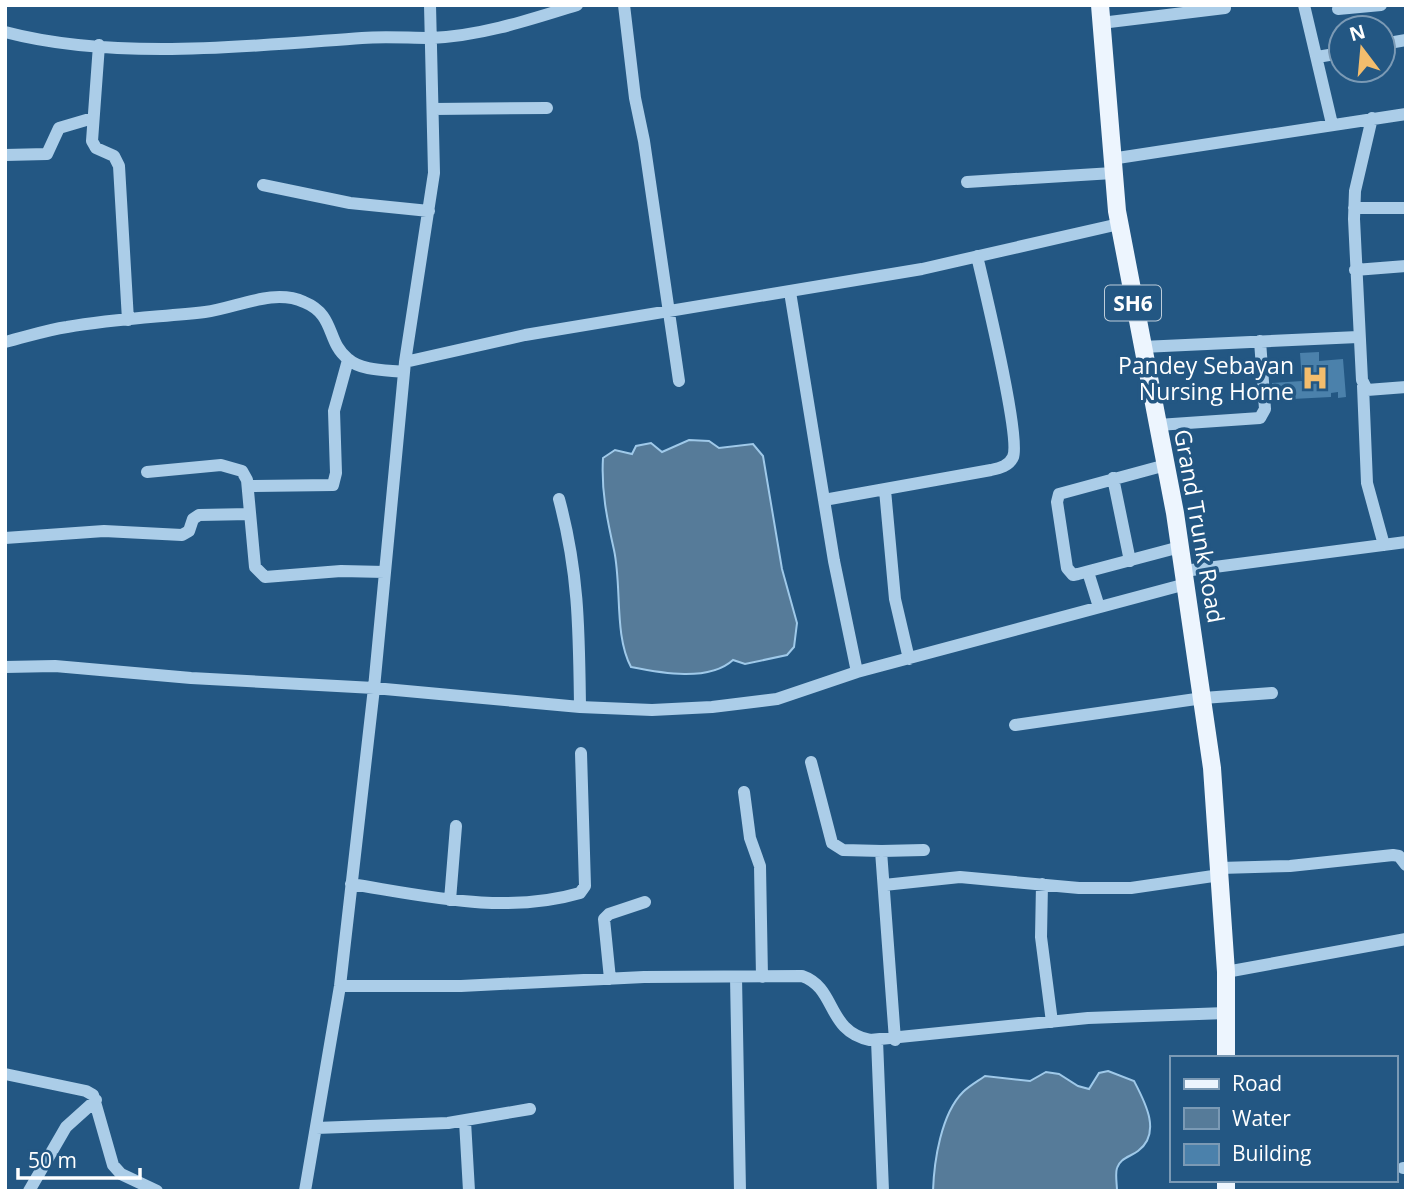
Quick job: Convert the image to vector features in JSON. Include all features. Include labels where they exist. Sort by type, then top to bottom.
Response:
[{"type":"main road","name":"Grand Trunk Road","points":[[1100,14],[1119,224],[1181,547],[1203,698],[1220,872],[1226,972],[1226,1056]]},
{"type":"street","points":[[305,1191],[340,986],[374,688],[405,367],[434,173],[430,5]]},
{"type":"street","points":[[5,32],[51,41],[99,45],[251,47],[363,37],[431,37],[515,24],[577,5]]},
{"type":"street","points":[[624,5],[635,99],[644,141],[667,312],[680,381]]},
{"type":"street","points":[[1304,5],[1332,124]]},
{"type":"street","points":[[1338,9],[1381,5]]},
{"type":"street","points":[[1100,14],[1225,8]]},
{"type":"street","points":[[99,45],[93,146],[114,156],[119,166],[128,320]]},
{"type":"street","points":[[1317,57],[1327,55]]},
{"type":"street","points":[[433,109],[547,108]]},
{"type":"street","points":[[967,182],[1112,166],[1332,124],[1406,114]]},
{"type":"street","points":[[5,155],[47,155],[59,128],[93,118]]},
{"type":"street","points":[[1372,118],[1354,208],[1355,270],[1367,483],[1384,545]]},
{"type":"street","points":[[263,185],[339,201],[429,211]]},
{"type":"street","points":[[1354,208],[1406,208]]},
{"type":"street","points":[[5,342],[67,327],[209,311],[276,297],[292,298],[318,309],[326,316],[348,360],[359,366],[405,367],[525,334],[790,292],[977,256],[1119,224]]},
{"type":"street","points":[[824,500],[991,471],[1012,460],[1015,449],[1007,401],[977,256]]},
{"type":"street","points":[[1355,270],[1406,266]]},
{"type":"street","points":[[790,292],[824,500],[857,672]]},
{"type":"street","points":[[1142,347],[1358,337]]},
{"type":"street","points":[[1158,425],[1213,420],[1231,423],[1260,418],[1265,409],[1260,341]]},
{"type":"street","points":[[248,486],[333,485],[336,473],[334,411],[348,360]]},
{"type":"street","points":[[1363,386],[1374,391],[1406,387]]},
{"type":"street","points":[[1166,465],[1064,491],[1058,497],[1067,568],[1073,575],[1181,547]]},
{"type":"street","points":[[147,472],[235,467],[246,475],[256,567],[265,577],[341,571],[385,572]]},
{"type":"street","points":[[1113,478],[1130,561]]},
{"type":"street","points":[[885,489],[894,587],[909,659]]},
{"type":"street","points":[[559,499],[577,586],[580,707]]},
{"type":"street","points":[[5,538],[104,531],[181,535],[189,531],[193,519],[199,515],[250,513]]},
{"type":"street","points":[[5,667],[55,666],[191,678],[374,688],[580,707],[652,710],[777,699],[857,672],[1187,584],[1406,542]]},
{"type":"street","points":[[1088,572],[1099,607]]},
{"type":"street","points":[[1015,725],[1203,698],[1272,693]]},
{"type":"street","points":[[351,884],[450,900],[499,904],[573,895],[583,890],[581,752]]},
{"type":"street","points":[[811,762],[832,843],[843,850],[924,850]]},
{"type":"street","points":[[744,792],[750,838],[760,866],[762,977]]},
{"type":"street","points":[[450,900],[456,826]]},
{"type":"street","points":[[882,851],[895,1040]]},
{"type":"street","points":[[884,885],[960,877],[1131,888],[1220,872],[1393,855],[1399,856],[1406,865]]},
{"type":"street","points":[[1042,884],[1041,937],[1052,1022]]},
{"type":"street","points":[[610,979],[604,919],[609,914],[645,902]]},
{"type":"street","points":[[1226,972],[1406,939]]},
{"type":"street","points":[[340,986],[461,986],[610,979],[802,976],[812,979],[820,986],[837,1021],[847,1031],[858,1038],[877,1040],[1052,1022],[1226,1013]]},
{"type":"street","points":[[736,977],[740,1191]]},
{"type":"street","points":[[877,1040],[883,1191]]},
{"type":"street","points":[[5,1074],[86,1091],[96,1100],[113,1164],[121,1174],[157,1191]]},
{"type":"street","points":[[29,1191],[66,1127],[96,1100]]},
{"type":"street","points":[[316,1128],[465,1121],[530,1109]]},
{"type":"street","points":[[465,1121],[469,1191]]},
{"type":"water","points":[[689,440],[709,441],[719,448],[753,444],[763,456],[782,569],[797,623],[794,647],[787,655],[745,664],[733,660],[723,667],[698,673],[670,673],[631,667],[620,626],[616,564],[604,493],[603,458],[615,450],[632,454],[636,446],[651,443],[662,452]]},
{"type":"water","points":[[1108,1071],[1134,1081],[1143,1098],[1150,1126],[1145,1144],[1118,1165],[1117,1191],[933,1191],[937,1152],[949,1113],[963,1092],[985,1076],[1030,1081],[1046,1072],[1059,1074],[1078,1086],[1089,1089],[1099,1073]]},
{"type":"building","points":[[1319,352],[1319,361],[1343,359],[1346,397],[1338,398],[1338,392],[1331,393],[1331,397],[1273,400],[1272,383],[1302,381],[1300,353]]},
{"type":"place","name":"Pandey Sebayan Nursing Home","points":[[1315,378]]}]
